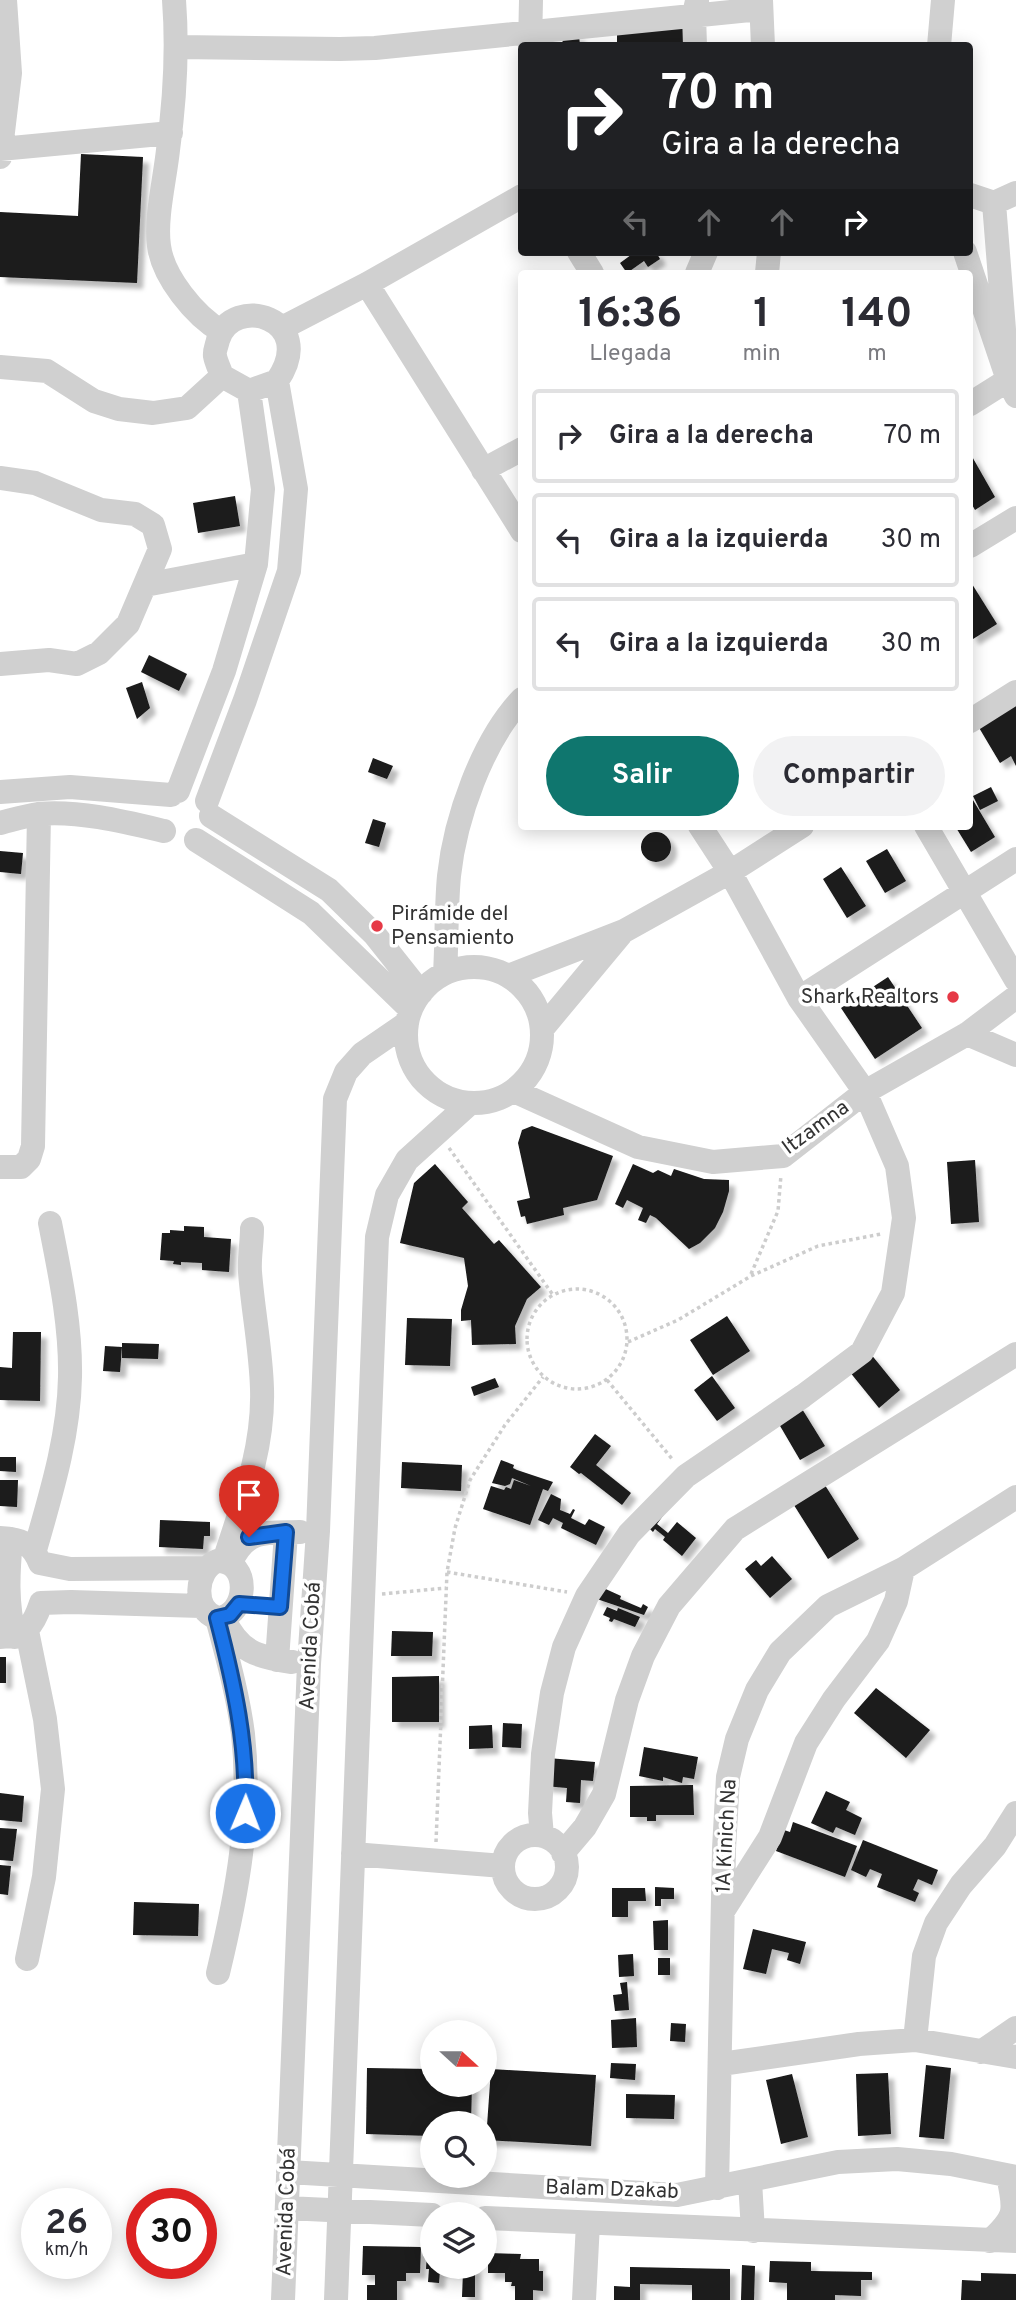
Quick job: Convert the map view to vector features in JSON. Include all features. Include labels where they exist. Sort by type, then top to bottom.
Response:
[{"type":"street","points":[[5,0],[10,73],[1,151],[170,133]]},
{"type":"street","points":[[174,0],[178,47],[160,214],[159,247],[171,278],[188,302],[205,321],[221,331]]},
{"type":"street","points":[[530,39],[531,0]]},
{"type":"street","points":[[939,42],[943,0]]},
{"type":"street","points":[[178,47],[340,49],[530,39],[696,7],[760,5],[763,42]]},
{"type":"street","points":[[695,42],[696,7]]},
{"type":"street","points":[[973,195],[1005,198],[1013,384]]},
{"type":"street","points":[[282,328],[367,284],[518,198]]},
{"type":"street","points":[[973,274],[1013,384]]},
{"type":"street","points":[[367,284],[518,525]]},
{"type":"street","points":[[196,840],[206,831],[209,809],[289,572],[296,489],[278,382],[288,365],[290,346],[282,328],[262,316],[239,316],[221,331],[214,354],[222,376],[249,391],[278,382]]},
{"type":"street","points":[[0,367],[47,372],[94,401],[119,409],[153,413],[187,408],[222,376]]},
{"type":"street","points":[[973,403],[1013,384]]},
{"type":"street","points":[[164,831],[160,816],[161,807],[174,793],[223,671],[256,564],[263,489],[249,391]]},
{"type":"street","points":[[483,470],[518,451]]},
{"type":"street","points":[[0,478],[35,483],[101,510],[135,514],[153,525],[160,549],[128,624],[99,653],[77,664],[49,660],[0,664]]},
{"type":"street","points":[[973,544],[1016,519]]},
{"type":"street","points":[[145,585],[256,564]]},
{"type":"street","points":[[223,671],[251,680]]},
{"type":"street","points":[[973,719],[1016,692]]},
{"type":"street","points":[[445,973],[449,874],[464,804],[487,749],[505,717],[518,703]]},
{"type":"street","points":[[0,792],[70,787],[194,792],[209,809],[329,890],[375,935],[413,1009]]},
{"type":"street","points":[[0,823],[39,814],[106,818],[164,831],[177,840],[196,840],[311,913],[413,1009]]},
{"type":"street","points":[[0,1167],[21,1167],[29,1159],[33,1146],[39,814]]},
{"type":"street","points":[[542,1836],[540,1813],[543,1754],[552,1693],[564,1647],[587,1596],[629,1534],[686,1476],[862,1352],[893,1293],[904,1218],[897,1166],[865,1093],[799,998],[730,873],[703,830]]},
{"type":"street","points":[[508,976],[624,931],[730,873],[796,830]]},
{"type":"street","points":[[928,830],[1016,979]]},
{"type":"street","points":[[799,998],[1016,859]]},
{"type":"street","points":[[542,1029],[624,931]]},
{"type":"street","points":[[466,967],[488,968],[508,976],[525,989],[537,1008],[542,1029],[541,1053],[530,1074],[514,1091],[493,1102],[469,1104],[446,1098],[426,1085],[412,1066],[406,1045],[413,1009],[428,985],[445,973],[466,967]]},
{"type":"street","name":"Itzamna","points":[[514,1091],[638,1147],[713,1162],[783,1156],[865,1093],[967,1034],[1016,997]]},
{"type":"street","name":"Avenida Cobá","points":[[283,2300],[335,1099],[346,1072],[362,1054],[413,1009]]},
{"type":"street","points":[[967,1034],[1016,1055]]},
{"type":"street","points":[[336,2300],[377,1237],[387,1195],[407,1160],[469,1104]]},
{"type":"street","points":[[14,1635],[36,1618],[41,1603],[38,1556],[64,1438],[70,1377],[65,1302],[50,1223]]},
{"type":"street","points":[[218,1973],[232,1912],[244,1838],[246,1789],[240,1720],[220,1612],[226,1568],[255,1464],[261,1429],[262,1377],[250,1270],[253,1229]]},
{"type":"street","points":[[563,1853],[585,1827],[604,1794],[627,1700],[643,1656],[669,1606],[735,1529],[1016,1354]]},
{"type":"street","name":"1A Kinich Na","points":[[718,2188],[727,1777],[737,1739],[757,1690],[780,1652],[828,1606],[903,1569],[1016,1497]]},
{"type":"street","points":[[309,1664],[277,1660],[250,1652],[232,1636],[220,1612],[200,1599],[202,1574],[226,1568],[238,1547],[249,1537],[318,1531]]},
{"type":"street","points":[[277,1660],[286,1532]]},
{"type":"street","points":[[27,1959],[44,1877],[53,1789],[45,1718],[10,1620],[6,1538],[26,1542],[38,1556],[70,1569],[226,1568],[283,1580],[315,1581]]},
{"type":"street","points":[[723,1911],[770,1837],[806,1743],[834,1699],[878,1641],[896,1601],[903,1569]]},
{"type":"street","points":[[41,1603],[71,1602],[220,1612],[280,1607],[314,1609]]},
{"type":"street","points":[[915,2040],[924,1955],[936,1923],[961,1885],[995,1846],[1016,1813]]},
{"type":"street","points":[[526,1836],[542,1836],[554,1842],[563,1853],[566,1861],[564,1879],[553,1892],[537,1899],[528,1898],[513,1890],[504,1875],[505,1858],[512,1844],[526,1836]]},
{"type":"street","points":[[353,1854],[503,1866]]},
{"type":"street","points":[[981,2052],[1016,2028]]},
{"type":"street","points":[[722,2064],[859,2044],[915,2040],[1016,2057]]},
{"type":"street","name":"Balam Dzakab","points":[[288,2172],[677,2195],[838,2162],[897,2159],[951,2164],[1012,2176]]},
{"type":"street","points":[[990,2241],[1009,2226],[1014,2215],[1012,2176]]},
{"type":"street","points":[[750,2181],[753,2231]]},
{"type":"street","points":[[287,2208],[420,2215]]},
{"type":"street","points":[[497,2219],[1016,2241]]},
{"type":"street","points":[[584,2300],[587,2223]]},
{"type":"path","points":[[438,1132],[552,1295]]},
{"type":"path","points":[[751,1276],[778,1211],[783,1156]]},
{"type":"path","points":[[628,1342],[678,1320],[751,1276],[818,1247],[903,1230]]},
{"type":"path","points":[[579,1288],[604,1296],[623,1316],[628,1342],[622,1363],[607,1380],[586,1390],[564,1388],[543,1377],[530,1358],[527,1334],[535,1311],[552,1295],[579,1288]]},
{"type":"path","points":[[435,1861],[447,1572],[456,1528],[470,1480],[505,1425],[543,1377]]},
{"type":"path","points":[[607,1380],[686,1476]]},
{"type":"path","points":[[447,1572],[587,1596]]},
{"type":"building","points":[[683,27],[689,42],[617,42],[617,28]]},
{"type":"building","points":[[579,35],[580,42],[563,42],[562,36]]},
{"type":"building","points":[[81,154],[143,157],[137,283],[0,277],[0,212],[78,216]]},
{"type":"building","points":[[630,256],[658,256],[660,259],[648,267],[644,261],[631,270],[625,270],[620,263]]},
{"type":"building","points":[[973,458],[995,497],[975,510],[973,506]]},
{"type":"building","points":[[235,496],[240,526],[198,533],[193,503]]},
{"type":"building","points":[[973,586],[997,624],[973,639]]},
{"type":"building","points":[[149,655],[187,674],[179,691],[141,672]]},
{"type":"building","points":[[142,682],[150,708],[137,719],[126,688]]},
{"type":"building","points":[[1016,704],[1016,766],[1011,756],[1000,763],[978,726]]},
{"type":"building","points":[[373,758],[393,766],[387,779],[368,772]]},
{"type":"building","points":[[991,787],[998,801],[980,810],[973,796]]},
{"type":"building","points":[[973,800],[995,837],[971,852],[957,830],[973,830]]},
{"type":"building","points":[[373,819],[386,823],[379,847],[365,843]]},
{"type":"building","points":[[656,832],[667,836],[671,847],[667,858],[656,862],[645,858],[641,847],[645,836]]},
{"type":"building","points":[[887,849],[906,881],[885,893],[866,861]]},
{"type":"building","points":[[0,851],[23,853],[21,874],[0,872]]},
{"type":"building","points":[[841,867],[866,906],[847,918],[823,879]]},
{"type":"building","points":[[888,977],[922,1028],[875,1059],[841,1008]]},
{"type":"building","points":[[532,1126],[613,1156],[597,1200],[563,1208],[564,1215],[527,1224],[525,1216],[521,1217],[517,1201],[530,1198],[518,1143],[522,1130]]},
{"type":"building","points":[[975,1160],[979,1222],[951,1224],[947,1162]]},
{"type":"building","points":[[435,1164],[468,1202],[462,1208],[494,1244],[499,1240],[541,1287],[527,1299],[515,1326],[516,1344],[472,1345],[471,1320],[461,1321],[461,1310],[468,1286],[464,1258],[400,1243],[414,1183]]},
{"type":"building","points":[[633,1164],[653,1173],[658,1170],[671,1176],[674,1169],[704,1179],[729,1180],[723,1212],[715,1228],[700,1243],[689,1249],[656,1218],[650,1215],[646,1223],[638,1220],[643,1208],[627,1200],[623,1208],[615,1204]]},
{"type":"building","points":[[184,1226],[204,1227],[204,1237],[231,1239],[229,1272],[202,1270],[202,1263],[181,1262],[181,1265],[173,1264],[174,1261],[160,1260],[162,1233],[170,1233],[170,1230],[184,1231]]},
{"type":"building","points":[[727,1316],[750,1351],[713,1375],[690,1340]]},
{"type":"building","points":[[407,1318],[452,1319],[450,1366],[405,1365]]},
{"type":"building","points":[[13,1332],[41,1332],[40,1401],[0,1400],[0,1367],[12,1368]]},
{"type":"building","points":[[122,1343],[159,1344],[158,1359],[122,1358]]},
{"type":"building","points":[[105,1346],[122,1347],[120,1372],[103,1371]]},
{"type":"building","points":[[870,1353],[900,1390],[879,1408],[849,1371]]},
{"type":"building","points":[[712,1376],[735,1408],[717,1421],[694,1390]]},
{"type":"building","points":[[495,1378],[499,1387],[474,1396],[471,1387]]},
{"type":"building","points":[[799,1404],[825,1446],[800,1460],[776,1419]]},
{"type":"building","points":[[595,1434],[611,1446],[596,1465],[631,1493],[622,1505],[570,1467]]},
{"type":"building","points":[[0,1457],[16,1457],[16,1472],[0,1471]]},
{"type":"building","points":[[501,1460],[514,1465],[513,1468],[517,1470],[553,1482],[548,1491],[543,1489],[530,1525],[483,1509],[491,1486],[511,1489],[514,1480],[531,1486],[512,1478],[510,1484],[505,1486],[492,1483]]},
{"type":"building","points":[[402,1462],[462,1465],[461,1491],[401,1488]]},
{"type":"building","points":[[0,1480],[18,1480],[17,1507],[0,1506]]},
{"type":"building","points":[[823,1482],[859,1539],[828,1559],[792,1502]]},
{"type":"building","points":[[551,1494],[561,1499],[560,1510],[570,1514],[575,1510],[571,1518],[585,1525],[589,1519],[605,1527],[596,1545],[561,1528],[563,1523],[553,1518],[549,1525],[538,1520]]},
{"type":"building","points":[[665,1513],[657,1524],[668,1533],[677,1522],[696,1538],[682,1556],[663,1540],[665,1537],[647,1526]]},
{"type":"building","points":[[160,1520],[210,1522],[210,1536],[204,1536],[203,1549],[159,1547]]},
{"type":"building","points":[[772,1556],[792,1579],[770,1598],[745,1569],[756,1560],[761,1566]]},
{"type":"building","points":[[599,1586],[641,1608],[643,1604],[648,1607],[644,1615],[594,1598]]},
{"type":"building","points":[[607,1607],[617,1611],[618,1608],[640,1617],[635,1627],[614,1619],[612,1622],[603,1615]]},
{"type":"building","points":[[392,1631],[433,1632],[432,1656],[391,1656]]},
{"type":"building","points":[[0,1657],[6,1657],[6,1683],[0,1683]]},
{"type":"building","points":[[439,1676],[439,1722],[392,1722],[392,1677]]},
{"type":"building","points":[[876,1688],[930,1730],[906,1758],[854,1713]]},
{"type":"building","points":[[503,1723],[522,1724],[521,1748],[502,1747]]},
{"type":"building","points":[[492,1725],[493,1748],[469,1749],[469,1726]]},
{"type":"building","points":[[644,1747],[698,1757],[694,1779],[683,1777],[682,1783],[663,1777],[663,1781],[639,1776]]},
{"type":"building","points":[[548,1758],[595,1762],[593,1781],[581,1780],[580,1803],[566,1802],[567,1788],[545,1786]]},
{"type":"building","points":[[693,1785],[694,1815],[656,1815],[656,1821],[647,1821],[647,1817],[630,1817],[630,1786]]},
{"type":"building","points":[[826,1791],[850,1802],[846,1810],[862,1818],[855,1835],[836,1827],[833,1833],[811,1823]]},
{"type":"building","points":[[0,1793],[24,1796],[22,1822],[0,1820]]},
{"type":"building","points":[[793,1822],[857,1846],[845,1877],[776,1851],[784,1830],[790,1832]]},
{"type":"building","points":[[0,1828],[17,1829],[13,1861],[0,1860]]},
{"type":"building","points":[[863,1840],[938,1870],[932,1885],[918,1879],[913,1890],[919,1893],[915,1902],[877,1887],[882,1874],[870,1869],[866,1877],[851,1870]]},
{"type":"building","points":[[0,1865],[11,1866],[8,1895],[0,1894]]},
{"type":"building","points":[[655,1887],[674,1888],[674,1899],[661,1899],[661,1906],[655,1906]]},
{"type":"building","points":[[612,1888],[645,1888],[646,1901],[628,1901],[628,1917],[612,1917]]},
{"type":"building","points":[[134,1902],[199,1904],[198,1936],[133,1935]]},
{"type":"building","points":[[668,1920],[668,1950],[654,1950],[653,1921]]},
{"type":"building","points":[[753,1929],[806,1942],[800,1964],[787,1960],[789,1953],[772,1949],[766,1974],[743,1969]]},
{"type":"building","points":[[633,1954],[634,1976],[619,1977],[618,1955]]},
{"type":"building","points":[[658,1958],[670,1958],[670,1975],[658,1975]]},
{"type":"building","points":[[627,1982],[629,2010],[615,2011],[613,1995],[622,1994],[620,1983]]},
{"type":"building","points":[[636,2018],[637,2047],[612,2048],[611,2020]]},
{"type":"building","points":[[671,2023],[686,2024],[685,2042],[670,2041]]},
{"type":"building","points":[[611,2063],[636,2064],[635,2080],[610,2078]]},
{"type":"building","points":[[926,2065],[951,2068],[944,2139],[919,2137]]},
{"type":"building","points":[[367,2068],[420,2069],[420,2097],[472,2097],[471,2111],[420,2111],[420,2136],[366,2134]]},
{"type":"building","points":[[497,2069],[596,2075],[591,2146],[497,2141],[497,2111],[488,2111],[489,2097],[497,2097]]},
{"type":"building","points":[[888,2073],[891,2134],[858,2136],[856,2074]]},
{"type":"building","points":[[792,2074],[808,2137],[781,2144],[766,2080]]},
{"type":"building","points":[[626,2094],[675,2095],[674,2119],[626,2118]]},
{"type":"building","points":[[363,2246],[420,2247],[420,2273],[406,2273],[406,2281],[397,2281],[397,2300],[367,2300],[367,2285],[375,2285],[375,2275],[362,2275]]},
{"type":"building","points":[[497,2253],[521,2254],[520,2259],[539,2259],[539,2271],[543,2271],[543,2291],[533,2290],[533,2300],[515,2300],[515,2286],[511,2286],[512,2282],[505,2282],[505,2273],[497,2273]]},
{"type":"building","points":[[770,2261],[811,2262],[811,2271],[872,2272],[872,2280],[861,2280],[861,2296],[835,2295],[835,2300],[787,2300],[787,2283],[769,2282]]},
{"type":"building","points":[[742,2265],[755,2266],[754,2300],[741,2300]]},
{"type":"building","points":[[630,2267],[730,2269],[730,2300],[692,2300],[692,2285],[640,2284],[640,2300],[614,2300],[614,2286],[630,2287]]},
{"type":"building","points":[[981,2273],[1016,2274],[1016,2300],[961,2300],[962,2280],[981,2281]]},
{"type":"building","points":[[428,2279],[439,2279],[439,2283],[428,2282]]},
{"type":"building","points":[[463,2279],[475,2279],[475,2297],[462,2297]]},
{"type":"place","name":"Pirámide del Pensamiento","points":[[377,926]]},
{"type":"place","name":"Shark Realtors","points":[[953,997]]},
{"type":"route","points":[[245,1813],[243,1733],[234,1682],[217,1618],[230,1615],[236,1611],[239,1604],[280,1607],[286,1532],[249,1537]]}]
